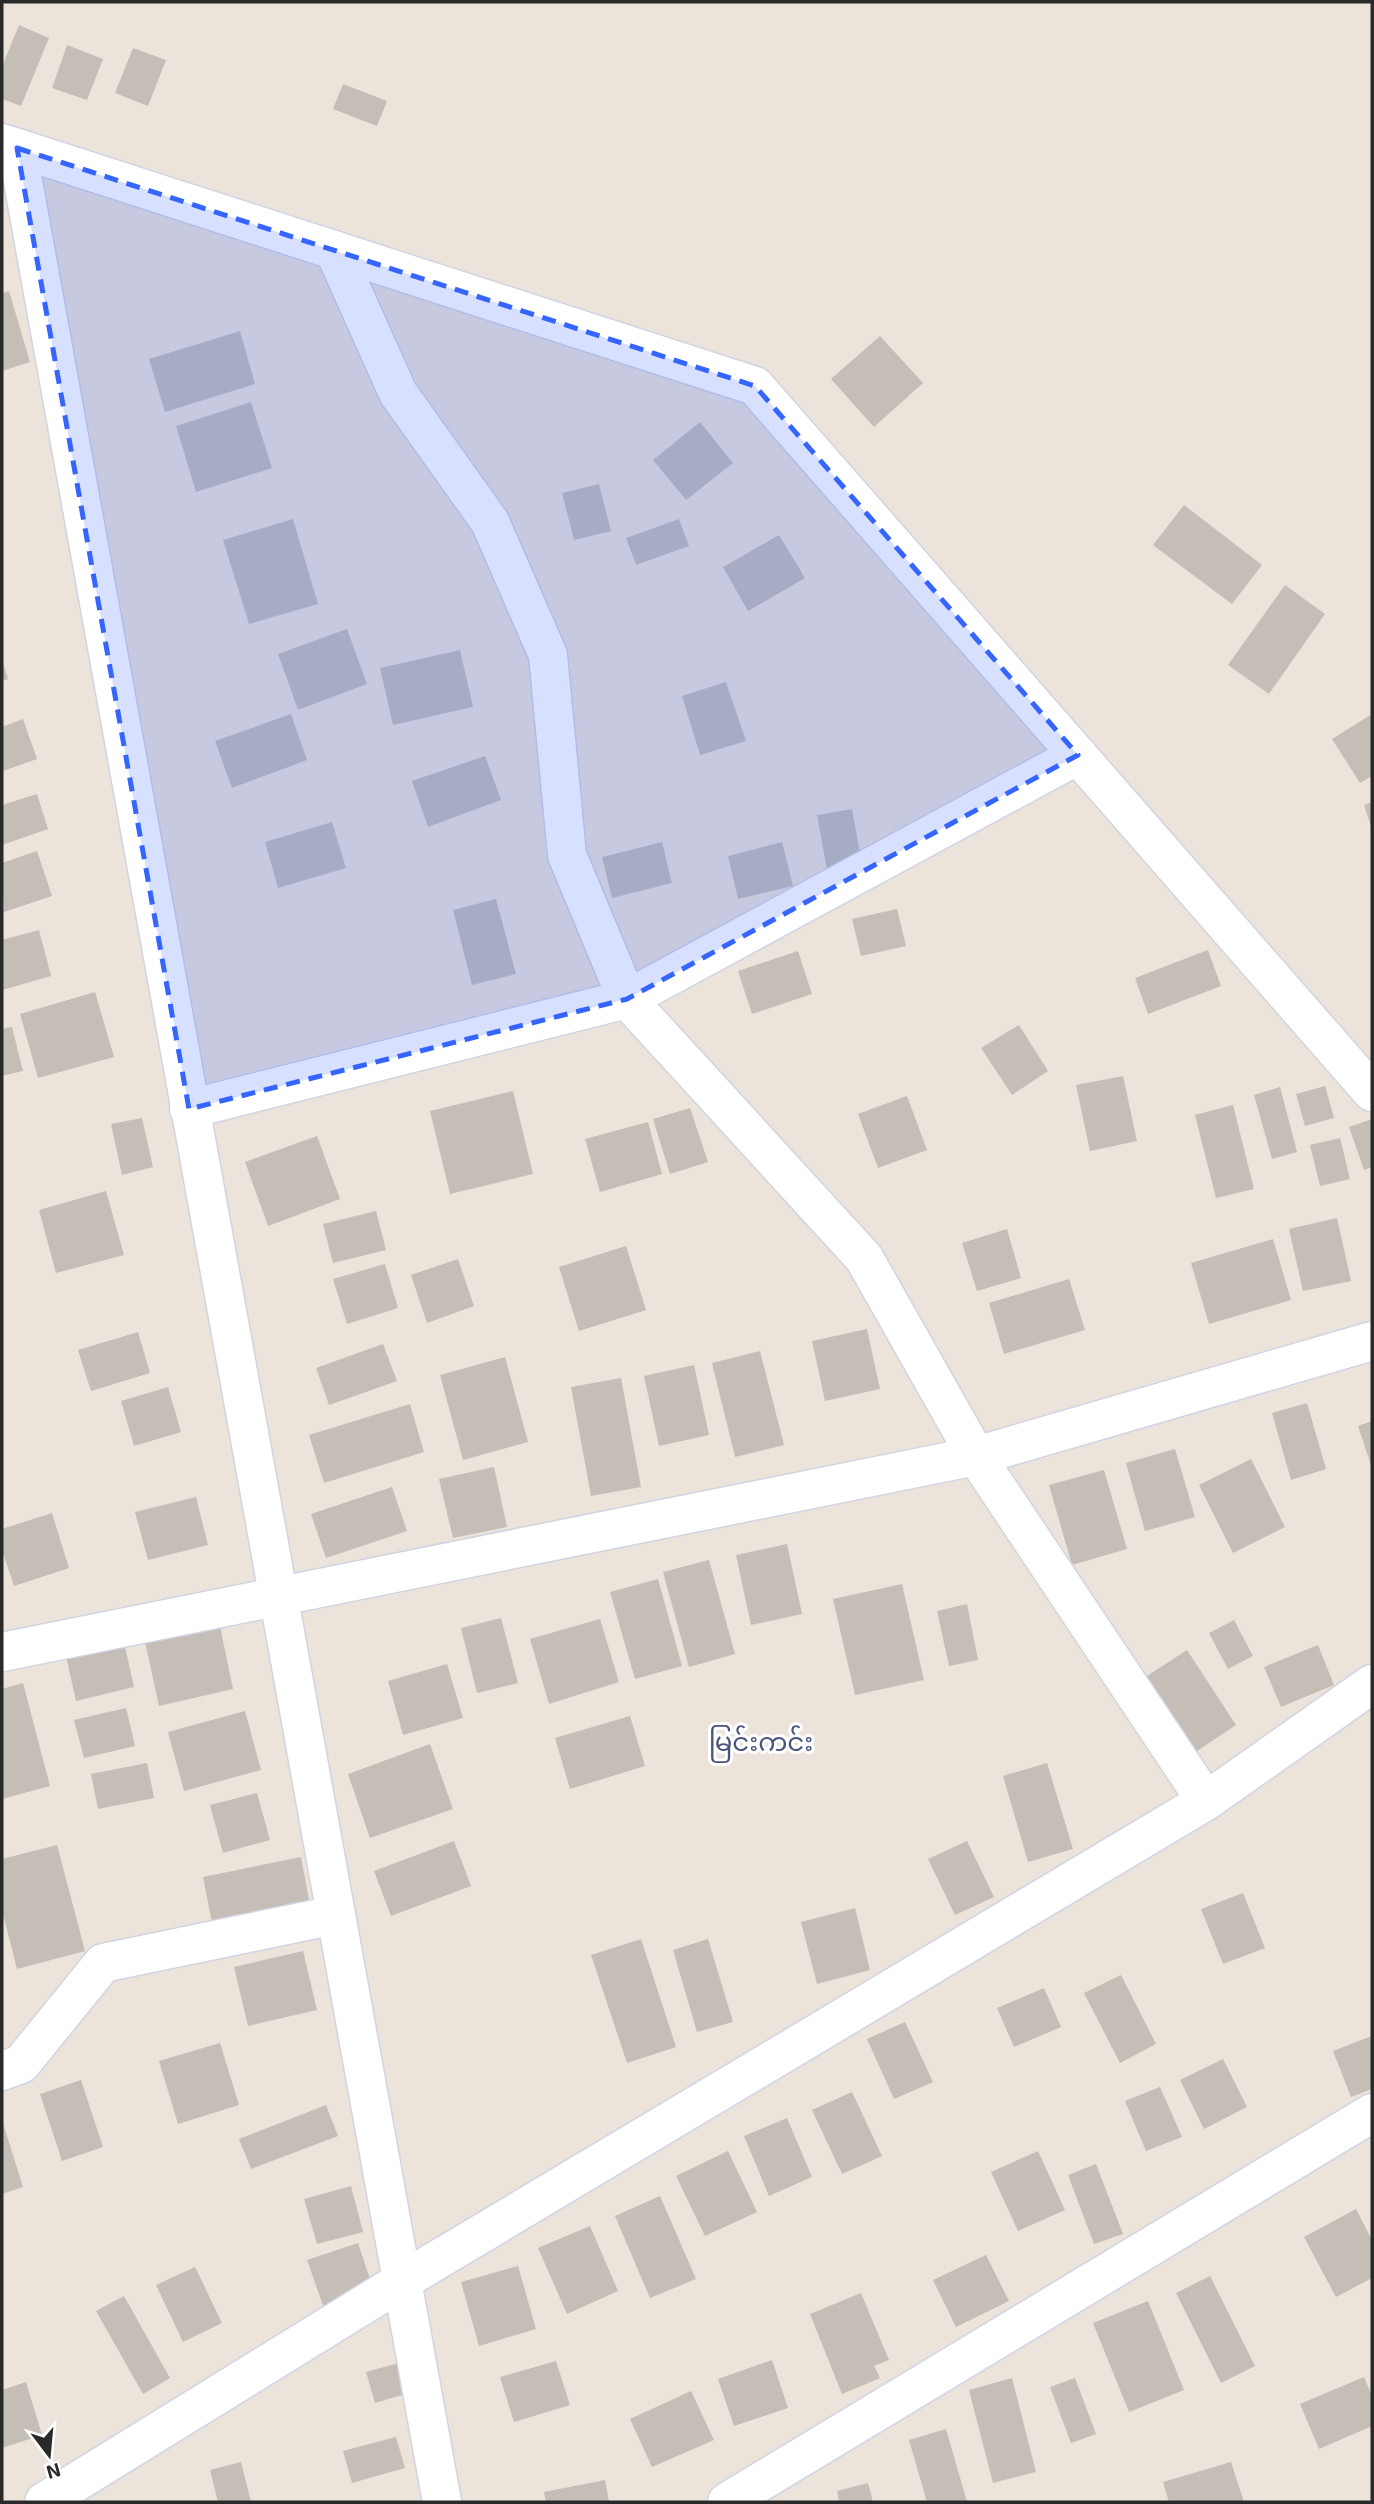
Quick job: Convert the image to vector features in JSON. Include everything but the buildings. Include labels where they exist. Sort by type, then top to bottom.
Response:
[{"type":"street","points":[[442,2502],[189,1110],[9,145],[755,386],[1372,1092]]},
{"type":"street","points":[[334,250],[398,393],[490,522],[548,655],[567,855],[627,999],[864,1258],[976,1455],[1206,1801]]},
{"type":"street","points":[[189,1110],[627,999],[1078,755]]},
{"type":"street","points":[[2,1652],[976,1455],[1372,1341]]},
{"type":"street","points":[[44,2502],[402,2281],[1206,1801],[1372,1684]]},
{"type":"street","points":[[2,2071],[21,2064],[103,1963],[335,1915]]},
{"type":"street","points":[[727,2502],[1372,2113]]},
{"type":"highlighted area","points":[[17,148],[755,386],[1078,755],[627,999],[189,1109]]},
{"type":"district","name":"မြင်းကင်း","points":[[761,1742]]}]
